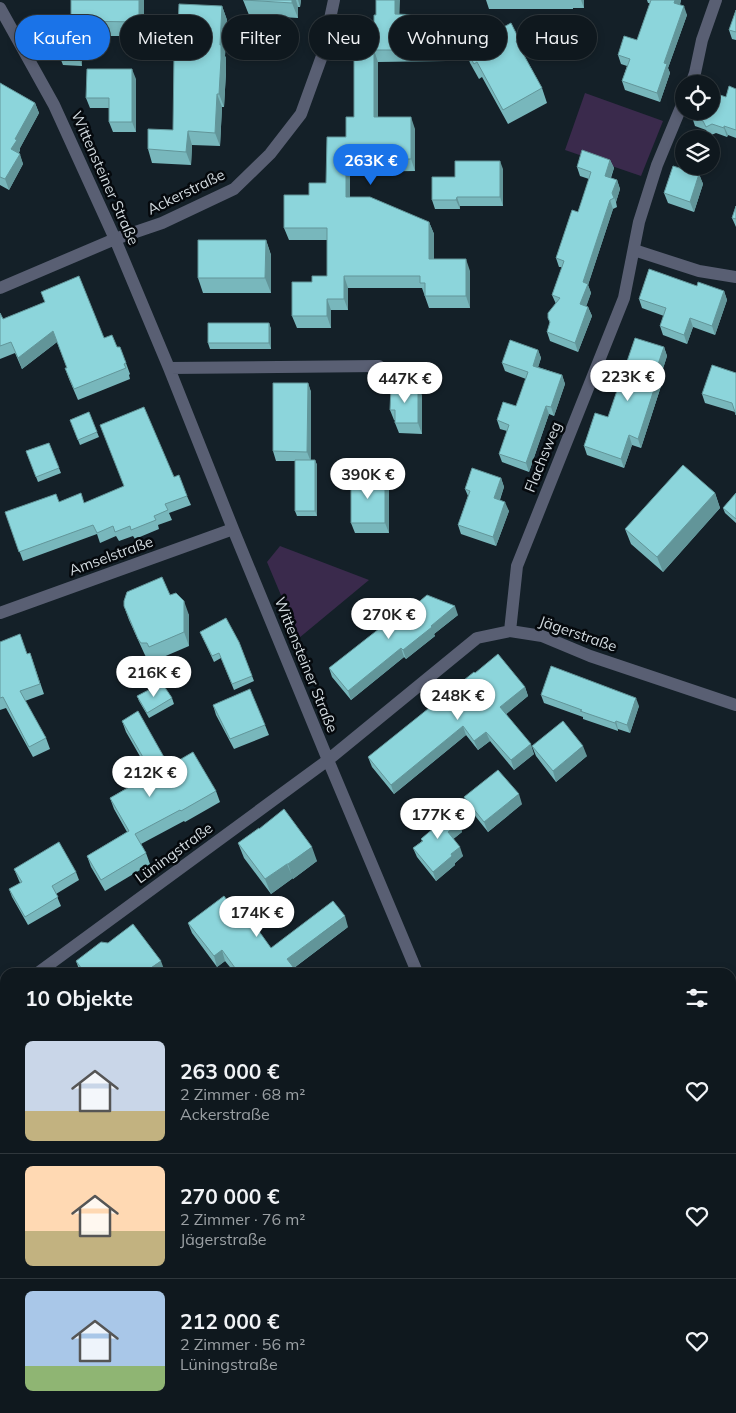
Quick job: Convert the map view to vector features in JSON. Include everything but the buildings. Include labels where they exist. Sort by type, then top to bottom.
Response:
[{"type":"street","points":[[0,3],[6,0]]},
{"type":"street","name":"Ackerstraße","points":[[0,288],[115,239],[162,223],[234,188],[270,154],[301,114],[322,56],[334,0]]},
{"type":"street","points":[[694,75],[702,40],[716,0]]},
{"type":"street","name":"Wittensteiner Straße","points":[[0,8],[54,105],[115,239],[328,760],[415,968]]},
{"type":"street","name":"Flachsweg","points":[[510,631],[517,566],[624,298],[639,222],[657,164],[676,120]]},
{"type":"street","points":[[634,250],[699,271],[736,277]]},
{"type":"street","points":[[169,368],[379,366]]},
{"type":"street","name":"Amselstraße","points":[[0,613],[233,529]]},
{"type":"street","name":"Jägerstraße","points":[[328,760],[477,638],[510,631],[542,636],[590,656],[736,705]]},
{"type":"street","name":"Lüningstraße","points":[[44,968],[328,760]]},
{"type":"shaded area","points":[[585,93],[663,121],[641,176],[565,150]]},
{"type":"shaded area","points":[[280,546],[369,580],[299,638],[267,562]]}]
